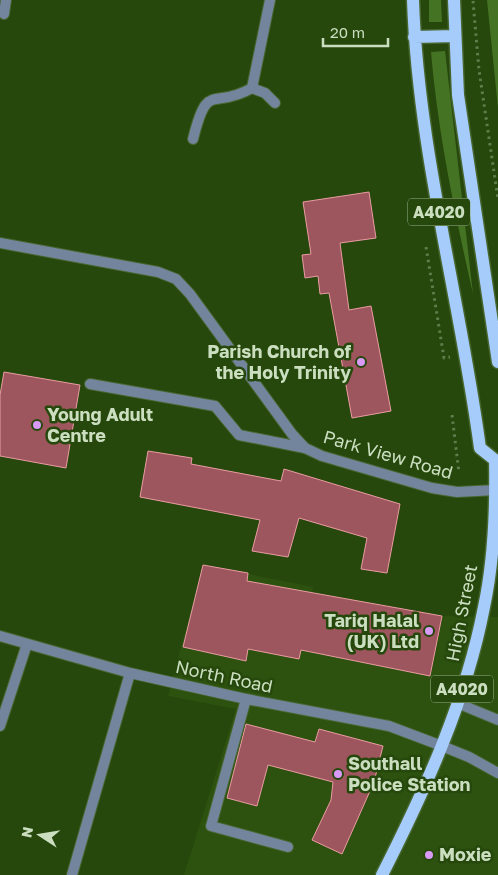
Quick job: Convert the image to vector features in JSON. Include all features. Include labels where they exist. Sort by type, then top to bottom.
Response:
[{"type":"main road","name":"A4020","points":[[413,0],[414,37],[423,115],[480,448],[497,458]]},
{"type":"main road","name":"A4020","points":[[454,0],[458,95],[498,362]]},
{"type":"main road","points":[[414,37],[455,36]]},
{"type":"main road","name":"High Street","points":[[382,875],[442,746],[457,703],[484,606],[496,490],[497,458]]},
{"type":"street","points":[[4,14],[6,0]]},
{"type":"street","points":[[193,139],[199,113],[205,103],[214,98],[244,93],[252,88],[270,0]]},
{"type":"street","points":[[252,88],[265,93],[276,103]]},
{"type":"street","name":"Park View Road","points":[[0,243],[158,272],[176,279],[190,294],[292,434],[305,448],[322,456],[432,488],[457,492],[496,490]]},
{"type":"street","points":[[90,384],[215,406],[239,435],[305,448]]},
{"type":"street","name":"North Road","points":[[0,636],[130,673],[246,699],[390,726],[470,757],[498,773]]},
{"type":"street","points":[[0,726],[27,644]]},
{"type":"street","points":[[72,875],[130,673]]},
{"type":"street","points":[[246,699],[211,826],[288,847]]},
{"type":"street","points":[[457,703],[498,720]]},
{"type":"path","points":[[473,0],[479,70],[498,199]]},
{"type":"path","points":[[440,334],[444,358]]},
{"type":"path","points":[[452,415],[458,472]]},
{"type":"shaded area","points":[[429,0],[441,0],[442,22],[429,22]]},
{"type":"shaded area","points":[[487,0],[498,0],[498,108]]},
{"type":"shaded area","points":[[445,51],[473,294],[448,174],[434,83],[431,52]]},
{"type":"shaded area","points":[[203,565],[313,587],[312,593],[442,616],[498,617],[498,875],[184,875],[236,709],[168,696]]},
{"type":"building","points":[[369,192],[376,238],[340,243],[349,310],[371,306],[391,411],[352,418],[329,293],[320,294],[318,276],[305,278],[302,255],[311,254],[303,202]]},
{"type":"building","name":"Young Adult Centre","points":[[4,372],[80,385],[66,468],[0,456],[0,395]]},
{"type":"building","points":[[148,451],[192,458],[191,464],[281,481],[284,469],[400,504],[387,573],[361,569],[367,538],[299,518],[288,557],[252,551],[260,520],[140,497]]},
{"type":"building","points":[[203,565],[248,573],[247,581],[442,616],[430,676],[301,650],[299,659],[248,649],[246,661],[183,647]]},
{"type":"building","name":"Southall Police Station","points":[[246,724],[315,742],[319,729],[383,746],[374,782],[342,854],[312,840],[331,800],[333,782],[268,765],[257,806],[227,798]]},
{"type":"place","name":"Parish Church of the Holy Trinity","points":[[361,362]]},
{"type":"place","name":"Young Adult Centre","points":[[37,425]]},
{"type":"place","name":"Tariq Halal (UK) Ltd","points":[[429,631]]},
{"type":"place","name":"Southall Police Station","points":[[338,774]]},
{"type":"place","name":"Moxie","points":[[429,855]]}]
